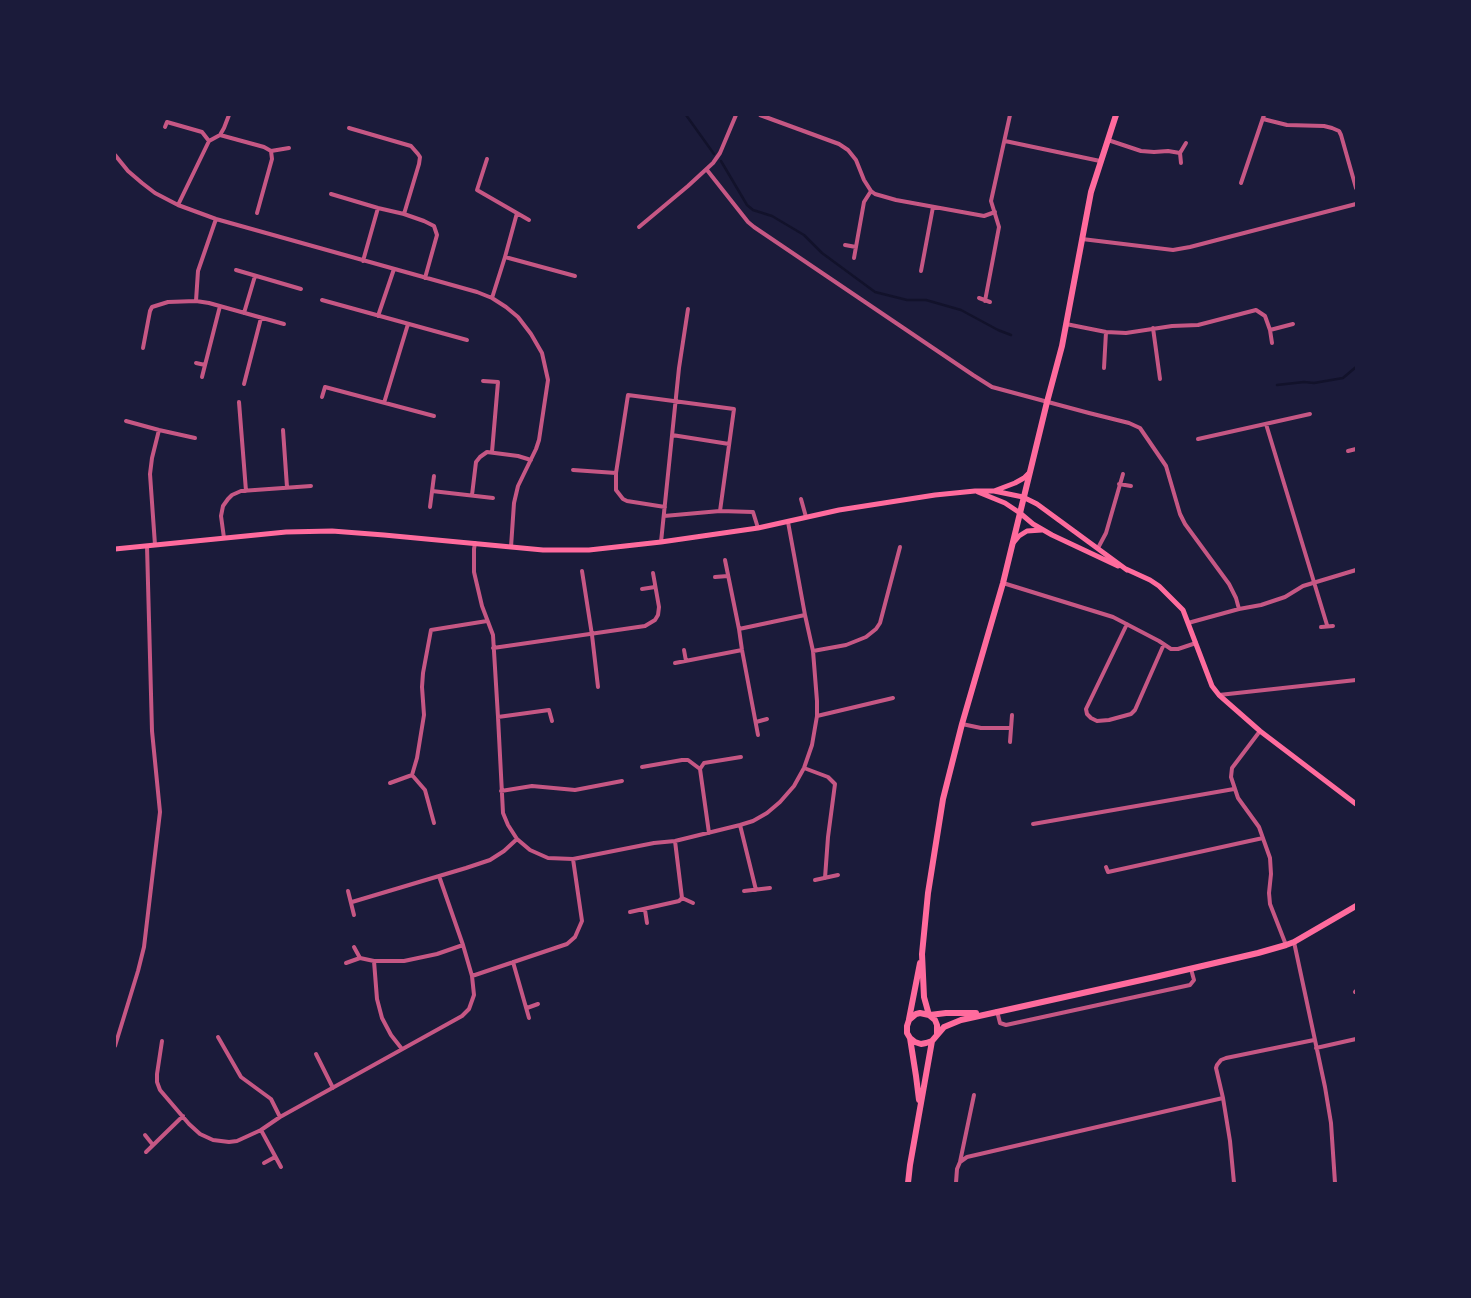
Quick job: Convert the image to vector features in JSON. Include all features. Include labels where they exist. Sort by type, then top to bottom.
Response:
[{"type":"highway","points":[[919,1109],[916,1076],[907,1026],[922,954],[928,894],[943,799],[962,724],[1003,583],[1031,470],[1066,324],[1091,192],[1116,115]]},
{"type":"highway","points":[[908,1183],[932,1041],[949,1024],[997,1011],[1048,1002],[1192,969],[1286,945],[1356,906]]},
{"type":"highway","points":[[922,954],[924,997],[930,1015],[937,1024],[937,1034]]},
{"type":"highway","points":[[909,1020],[920,1013],[930,1015],[989,1013]]},
{"type":"highway","points":[[910,1038],[921,1044],[932,1041]]},
{"type":"main road","points":[[994,492],[1016,484],[1031,470]]},
{"type":"main road","points":[[975,491],[1005,503],[1044,531],[1150,580],[1159,586],[1183,610],[1212,686],[1219,695],[1260,731],[1356,804]]},
{"type":"main road","points":[[115,549],[286,532],[332,531],[543,550],[589,550],[758,528],[839,510],[975,491],[1023,497],[1037,504],[1127,570]]},
{"type":"main road","points":[[1013,543],[1027,531],[1044,531]]},
{"type":"street","points":[[178,205],[209,141],[220,134],[229,115]]},
{"type":"street","points":[[639,227],[713,163],[720,153],[736,115]]},
{"type":"street","points":[[760,115],[839,144],[848,150],[856,160],[870,191],[875,194],[896,200],[984,216],[995,212]]},
{"type":"street","points":[[979,298],[988,301],[999,227],[991,201],[1010,115]]},
{"type":"street","points":[[1241,183],[1264,117],[1286,125],[1324,126],[1338,131],[1341,135],[1356,188]]},
{"type":"street","points":[[165,127],[167,122],[202,132],[209,141]]},
{"type":"street","points":[[350,128],[411,146],[420,157],[404,214]]},
{"type":"street","points":[[220,134],[264,147],[271,151],[289,148]]},
{"type":"street","points":[[1108,140],[1141,151],[1180,153]]},
{"type":"street","points":[[1005,141],[1100,161]]},
{"type":"street","points":[[1181,164],[1180,153],[1186,143]]},
{"type":"street","points":[[257,213],[272,159],[271,151]]},
{"type":"street","points":[[115,155],[128,171],[142,183],[155,193],[178,205],[216,219],[477,292],[492,298],[518,317],[542,353],[548,380],[540,440],[518,486],[514,503],[511,547]]},
{"type":"street","points":[[487,159],[477,190],[529,220]]},
{"type":"street","points":[[706,170],[754,227],[992,387],[1129,423],[1140,428],[1166,466],[1180,514],[1185,524],[1229,584],[1240,610]]},
{"type":"street","points":[[854,258],[864,202],[870,191]]},
{"type":"street","points":[[331,194],[404,214],[434,226],[436,235],[425,278]]},
{"type":"street","points":[[1082,239],[1173,250],[1356,204]]},
{"type":"street","points":[[921,271],[933,207]]},
{"type":"street","points":[[363,261],[378,208]]},
{"type":"street","points":[[492,298],[517,213]]},
{"type":"street","points":[[196,301],[198,272],[216,219]]},
{"type":"street","points":[[845,244],[856,247]]},
{"type":"street","points":[[505,258],[575,276]]},
{"type":"street","points":[[378,316],[394,269]]},
{"type":"street","points":[[236,270],[301,289]]},
{"type":"street","points":[[244,313],[255,276]]},
{"type":"street","points":[[322,300],[467,340]]},
{"type":"street","points":[[143,348],[152,307],[168,302],[196,301],[284,324]]},
{"type":"street","points":[[202,377],[220,306]]},
{"type":"street","points":[[661,542],[688,309]]},
{"type":"street","points":[[1066,324],[1106,332],[1126,333],[1153,328],[1198,325],[1256,310],[1265,316],[1272,343]]},
{"type":"street","points":[[244,384],[261,318]]},
{"type":"street","points":[[384,403],[408,324]]},
{"type":"street","points":[[1270,330],[1293,324]]},
{"type":"street","points":[[1153,328],[1160,379]]},
{"type":"street","points":[[1104,368],[1106,332]]},
{"type":"street","points":[[196,363],[205,365]]},
{"type":"street","points":[[483,380],[498,382],[492,452]]},
{"type":"street","points":[[322,397],[325,387],[434,416]]},
{"type":"street","points":[[665,507],[627,501],[622,499],[616,490],[616,473],[628,395],[734,409],[720,511]]},
{"type":"street","points":[[239,402],[246,491]]},
{"type":"street","points":[[1198,439],[1310,414]]},
{"type":"street","points":[[126,421],[195,438]]},
{"type":"street","points":[[1266,424],[1327,626]]},
{"type":"street","points":[[154,545],[150,474],[159,430]]},
{"type":"street","points":[[283,430],[287,488]]},
{"type":"street","points":[[672,435],[729,444]]},
{"type":"street","points":[[1348,451],[1356,450]]},
{"type":"street","points":[[472,495],[476,462],[483,454],[492,452],[531,460]]},
{"type":"street","points":[[573,470],[616,473]]},
{"type":"street","points":[[1098,548],[1106,533],[1123,474]]},
{"type":"street","points":[[430,507],[434,476]]},
{"type":"street","points":[[1119,484],[1131,486]]},
{"type":"street","points":[[224,538],[223,506],[228,499],[241,491],[311,486]]},
{"type":"street","points":[[432,492],[493,498]]},
{"type":"street","points":[[801,500],[806,517]]},
{"type":"street","points":[[664,516],[720,511],[753,512],[758,528]]},
{"type":"street","points":[[475,543],[474,572],[482,606],[493,635],[503,813],[508,825],[523,845],[548,858],[573,859],[654,843],[675,841],[740,826],[766,813],[780,802],[794,786],[804,768],[812,745],[817,716],[817,701],[813,651],[788,522]]},
{"type":"street","points":[[115,1046],[144,947],[160,812],[152,731],[147,546]]},
{"type":"street","points":[[813,651],[846,645],[866,637],[876,629],[880,623],[900,547]]},
{"type":"street","points":[[725,560],[758,735]]},
{"type":"street","points":[[1188,623],[1277,600],[1303,586],[1356,570]]},
{"type":"street","points":[[582,571],[598,687]]},
{"type":"street","points":[[493,648],[592,635],[650,624],[658,615],[659,607],[653,574]]},
{"type":"street","points":[[715,577],[728,576]]},
{"type":"street","points":[[1003,583],[1113,617],[1170,649],[1178,649],[1196,643]]},
{"type":"street","points":[[642,589],[655,587]]},
{"type":"street","points":[[739,629],[805,615]]},
{"type":"street","points":[[412,775],[417,758],[424,715],[423,673],[431,630],[487,621]]},
{"type":"street","points":[[1127,624],[1086,709],[1087,714],[1091,718],[1097,721],[1109,720],[1131,714],[1135,710],[1164,644]]},
{"type":"street","points":[[1321,627],[1333,626]]},
{"type":"street","points":[[684,650],[686,661]]},
{"type":"street","points":[[675,662],[742,650]]},
{"type":"street","points":[[1219,695],[1356,680]]},
{"type":"street","points":[[817,716],[893,698]]},
{"type":"street","points":[[498,717],[549,710],[552,721]]},
{"type":"street","points":[[1010,742],[1012,715]]},
{"type":"street","points":[[756,722],[768,720]]},
{"type":"street","points":[[962,724],[981,728],[1011,728]]},
{"type":"street","points":[[1260,731],[1232,768],[1231,777],[1234,789],[1244,808],[1259,826],[1270,858],[1270,904],[1286,945]]},
{"type":"street","points":[[709,833],[700,769],[704,763],[741,757]]},
{"type":"street","points":[[642,767],[688,760],[700,769]]},
{"type":"street","points":[[804,768],[828,776],[835,784],[825,878]]},
{"type":"street","points":[[390,783],[412,775]]},
{"type":"street","points":[[412,775],[425,790],[434,823]]},
{"type":"street","points":[[501,791],[532,786],[575,790],[622,781]]},
{"type":"street","points":[[1033,824],[1234,789]]},
{"type":"street","points":[[740,826],[756,890]]},
{"type":"street","points":[[1107,872],[1263,838]]},
{"type":"street","points":[[352,902],[490,860],[517,839]]},
{"type":"street","points":[[675,841],[682,898]]},
{"type":"street","points":[[472,976],[567,944],[575,937],[582,921],[573,859]]},
{"type":"street","points":[[815,880],[838,875]]},
{"type":"street","points":[[162,1041],[157,1074],[160,1090],[200,1134],[213,1140],[237,1141],[261,1130],[280,1117],[466,1013],[474,995],[472,976],[439,876]]},
{"type":"street","points":[[744,891],[770,888]]},
{"type":"street","points":[[348,891],[354,915]]},
{"type":"street","points":[[682,898],[693,903]]},
{"type":"street","points":[[630,912],[679,901],[682,898]]},
{"type":"street","points":[[645,910],[647,923]]},
{"type":"street","points":[[1294,942],[1325,1086],[1331,1123],[1335,1183]]},
{"type":"street","points":[[346,963],[360,958],[374,961],[404,961],[437,954],[463,945]]},
{"type":"street","points":[[354,947],[360,958]]},
{"type":"street","points":[[374,961],[377,999],[382,1018],[402,1050]]},
{"type":"street","points":[[513,962],[529,1018]]},
{"type":"street","points":[[997,1011],[1000,1024],[1006,1025],[1190,985],[1194,980],[1192,969]]},
{"type":"street","points":[[527,1008],[538,1004]]},
{"type":"street","points":[[218,1038],[241,1077],[271,1099],[280,1117]]},
{"type":"street","points":[[1316,1048],[1356,1038]]},
{"type":"street","points":[[1234,1183],[1230,1141],[1216,1068],[1221,1060],[1226,1058],[1314,1040]]},
{"type":"street","points":[[316,1054],[333,1088]]},
{"type":"street","points":[[956,1183],[957,1169],[974,1095]]},
{"type":"street","points":[[960,1162],[967,1157],[1223,1098]]},
{"type":"street","points":[[146,1152],[183,1116]]},
{"type":"street","points":[[261,1130],[281,1167]]},
{"type":"street","points":[[144,1135],[153,1144]]},
{"type":"street","points":[[264,1163],[275,1157]]},
{"type":"waterway","points":[[686,115],[714,154]]},
{"type":"waterway","points":[[721,161],[747,205],[753,210],[772,216],[804,235],[822,253],[875,292],[907,300],[926,300],[961,310],[1011,335]]},
{"type":"waterway","points":[[1277,385],[1304,382],[1314,383],[1343,378],[1356,367]]}]
